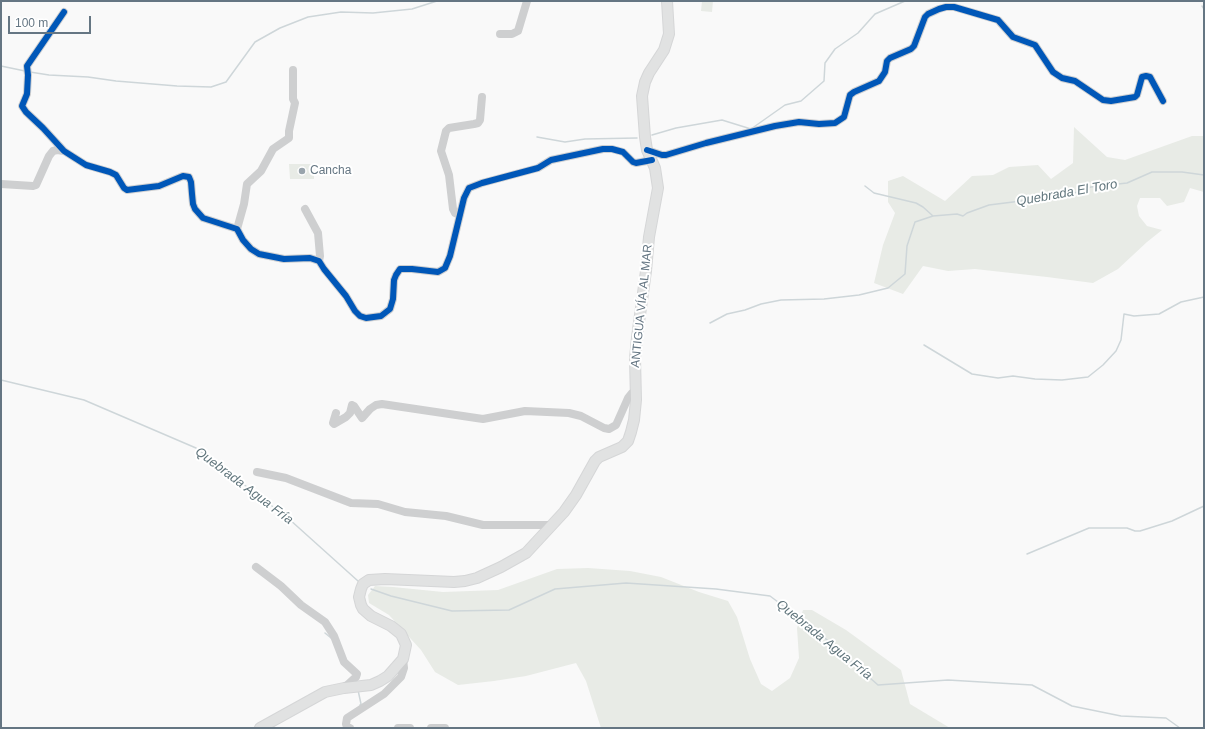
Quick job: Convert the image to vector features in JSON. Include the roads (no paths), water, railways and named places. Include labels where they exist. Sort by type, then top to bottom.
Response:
[{"type":"main road","name":"ANTIGUA VÍA AL MAR","points":[[403,659],[406,645],[401,634],[391,626],[371,616],[363,609],[359,597],[363,584],[369,580],[385,579],[454,582],[477,578],[501,567],[526,552],[564,512],[576,495],[595,461],[599,457],[622,447],[628,440],[634,420],[636,400],[635,359],[637,337],[649,237],[658,188],[655,168],[647,150],[642,96],[645,82],[664,50],[669,34],[667,1]]},
{"type":"main road","points":[[260,728],[325,692],[380,681],[388,676],[403,659]]},
{"type":"street","points":[[500,34],[512,34],[518,31],[527,1]]},
{"type":"street","points":[[647,150],[666,155],[706,143],[779,125],[799,122],[819,124],[835,123],[844,117],[850,95],[879,81],[885,72],[890,58],[911,49],[914,46],[925,17],[928,14],[946,7],[954,7],[998,20],[1013,37],[1035,45],[1053,72],[1062,78],[1074,81],[1103,100],[1111,101],[1135,97],[1137,95],[1142,77],[1146,76],[1150,77],[1163,101]]},
{"type":"street","points":[[64,12],[27,66],[27,94],[22,106],[64,151],[86,165],[116,175],[124,188],[127,190],[159,186],[183,176],[189,177],[192,182],[194,204],[198,213],[204,218],[237,229],[243,240],[259,254],[284,259],[310,258],[319,261],[358,314],[366,318],[381,316],[392,306],[394,280],[400,269],[438,272],[445,268],[450,256],[464,198],[469,188],[538,168],[551,160],[603,149],[612,149],[623,152],[636,163],[652,160]]},
{"type":"street","points":[[237,229],[244,204],[247,184],[261,171],[273,149],[289,138],[295,102],[293,99],[293,70]]},
{"type":"street","points":[[460,215],[453,209],[449,175],[441,151],[446,131],[449,128],[478,123],[480,120],[482,96]]},
{"type":"street","points":[[1,184],[36,185],[48,156],[57,150],[64,151]]},
{"type":"street","points":[[305,209],[318,233],[319,261]]},
{"type":"street","points":[[336,413],[332,423],[334,424],[350,413],[352,405],[362,418],[370,409],[376,405],[382,404],[483,419],[525,412],[569,413],[581,416],[609,429],[616,425],[628,398],[636,391]]},
{"type":"street","points":[[257,472],[286,478],[351,503],[368,502],[405,512],[446,516],[483,525],[552,525]]},
{"type":"street","points":[[256,567],[281,586],[301,605],[325,622],[334,636],[344,662],[357,674],[356,677],[344,688]]},
{"type":"street","points":[[350,728],[347,727],[346,724],[347,718],[384,694],[401,677],[404,668],[403,659]]},
{"type":"street","points":[[398,728],[410,728]]},
{"type":"street","points":[[430,728],[445,728]]},
{"type":"waterway","points":[[30,72],[116,81],[211,87],[226,82],[255,42],[280,28],[308,17],[341,12],[373,13],[412,9],[437,1]]},
{"type":"waterway","points":[[652,135],[676,128],[722,120],[751,129],[785,105],[801,101],[824,81],[825,63],[835,49],[858,33],[875,14],[905,1]]},
{"type":"waterway","points":[[1,66],[25,71]]},
{"type":"waterway","points":[[537,137],[565,142],[585,139],[637,138]]},
{"type":"waterway","name":"Quebrada El Toro","points":[[865,186],[874,193],[916,203],[933,216],[957,214],[963,216],[967,213],[989,205],[1069,195],[1091,187],[1127,183],[1152,172],[1182,172],[1204,175]]},
{"type":"waterway","points":[[710,323],[727,314],[781,300],[824,299],[859,295],[888,288],[905,274],[907,246],[915,222],[933,216]]},
{"type":"waterway","points":[[924,345],[972,374],[998,378],[1013,376],[1035,379],[1062,380],[1088,377],[1103,365],[1116,351],[1121,340],[1124,314],[1134,316],[1159,314],[1181,302],[1204,297]]},
{"type":"waterway","name":"Quebrada Agua Fría","points":[[1,380],[84,400],[196,448],[289,519],[358,581]]},
{"type":"waterway","points":[[1027,554],[1089,528],[1127,528],[1140,531],[1172,521],[1204,506]]},
{"type":"waterway","name":"Quebrada Agua Fría","points":[[371,589],[391,596],[452,611],[509,610],[555,589],[626,583],[716,589],[770,596],[818,632],[878,685],[948,680],[1032,685],[1072,706],[1121,716],[1166,718],[1180,728]]},
{"type":"waterway","points":[[325,633],[331,638]]},
{"type":"waterway","points":[[358,690],[360,705]]},
{"type":"place","name":"Cancha","points":[[302,171]]}]
